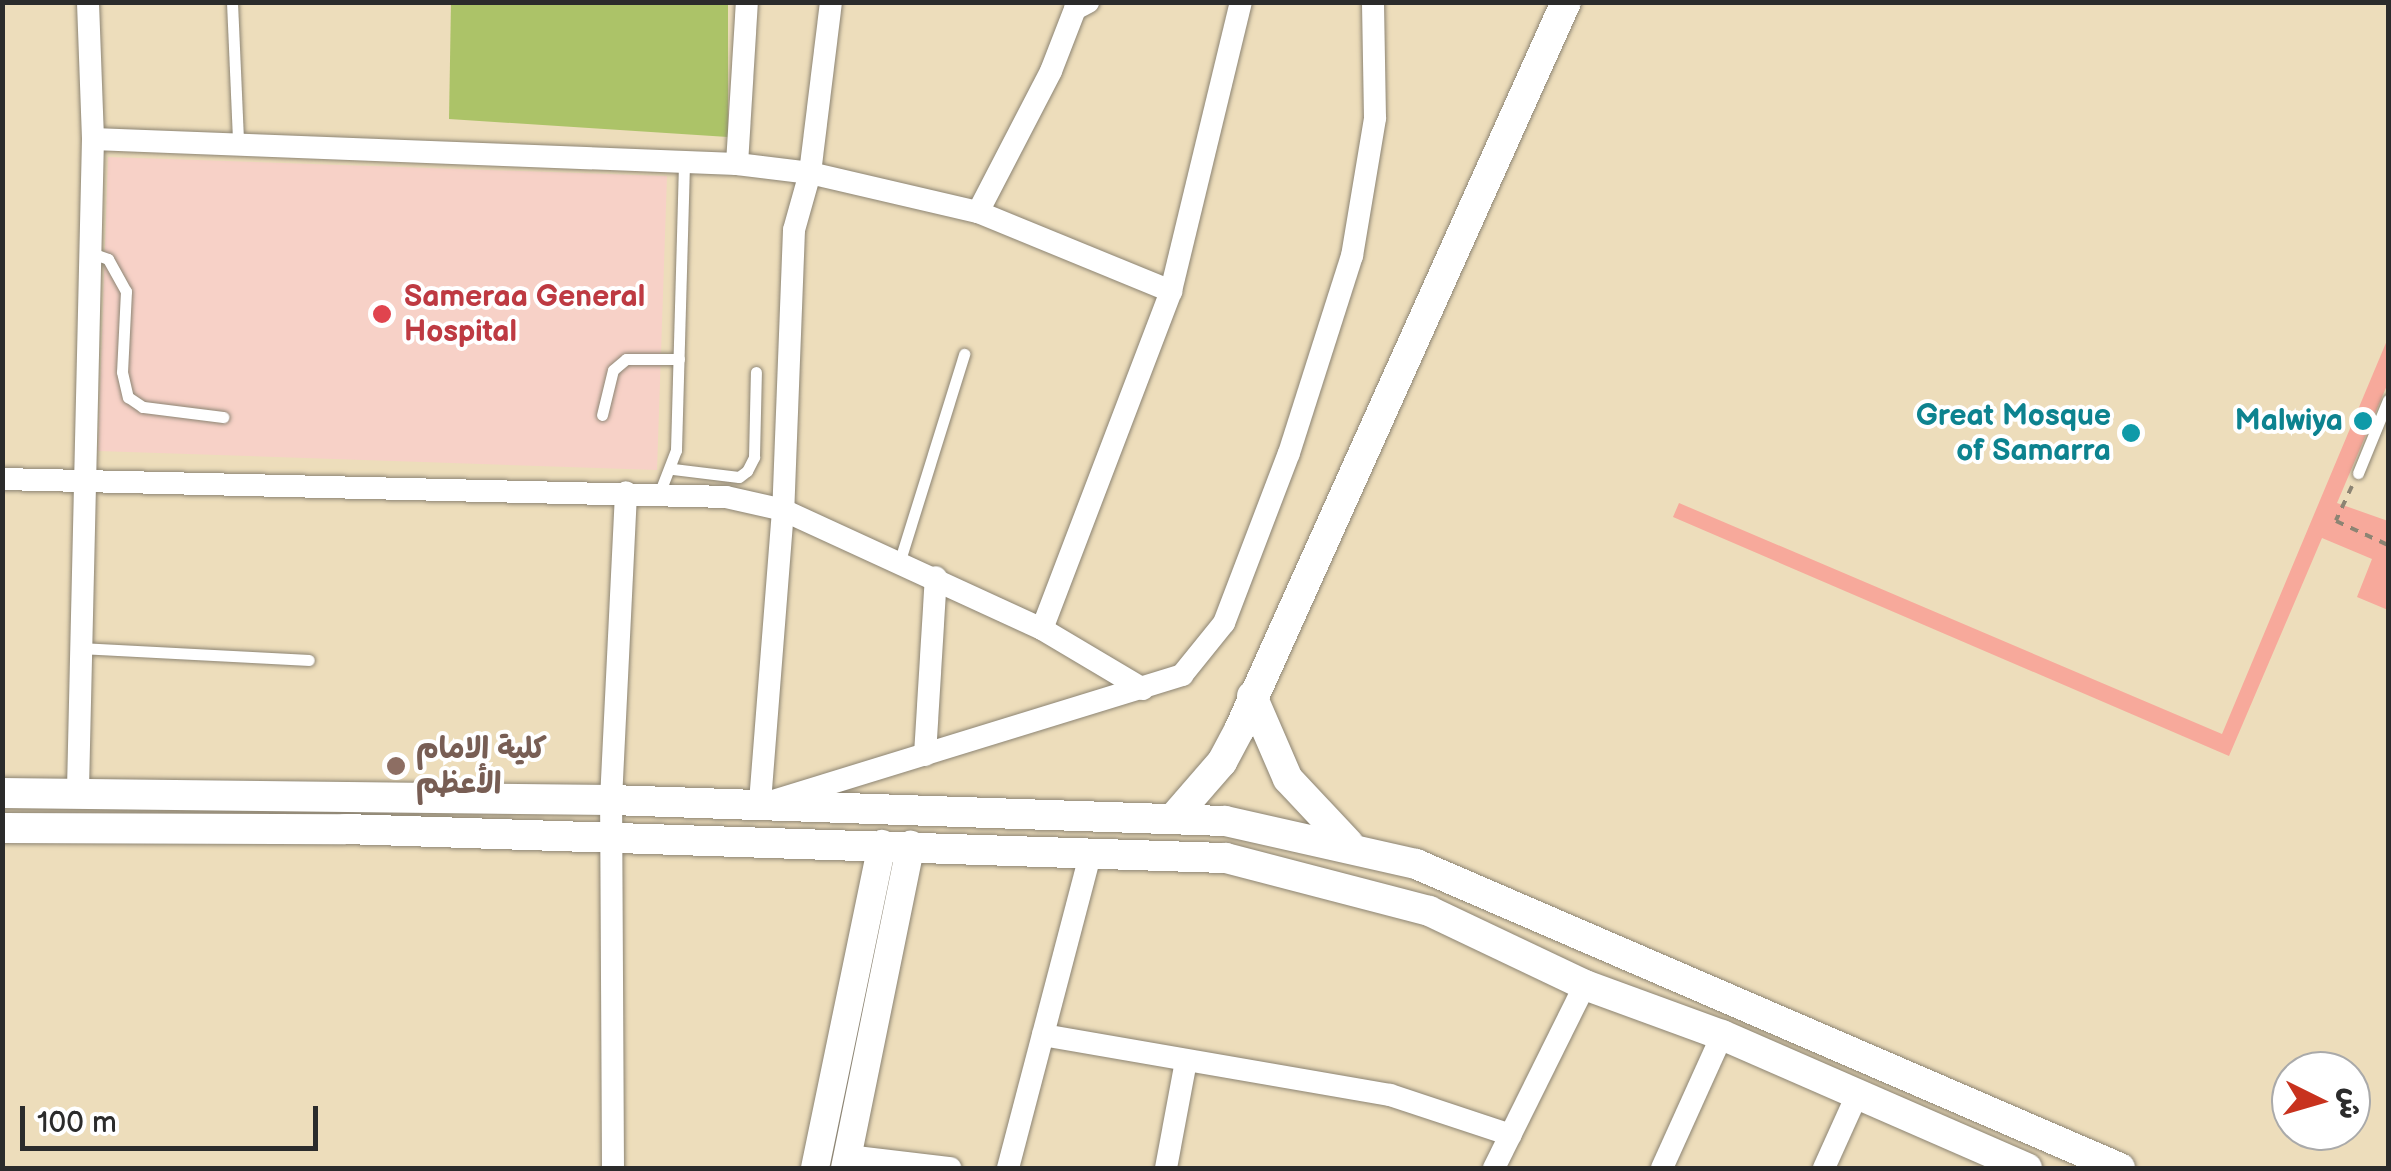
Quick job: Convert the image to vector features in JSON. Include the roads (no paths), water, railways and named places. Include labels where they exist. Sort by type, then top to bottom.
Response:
[{"type":"main road","points":[[1175,816],[1222,762],[1566,2]]},
{"type":"main road","points":[[1252,696],[1288,779],[1350,845]]},
{"type":"main road","points":[[2,793],[78,789],[1175,816],[1350,845],[1416,864],[2120,1168]]},
{"type":"main road","points":[[2,828],[896,844],[1226,858],[1330,880],[1429,911],[1585,985],[1722,1035],[2028,1168]]},
{"type":"main road","points":[[1534,961],[1552,924]]},
{"type":"street","points":[[78,789],[82,478],[93,139],[88,2]]},
{"type":"street","points":[[736,164],[747,2]]},
{"type":"street","points":[[832,2],[810,173],[794,230],[783,510],[760,805],[1182,674],[1224,623],[1289,454],[1352,256],[1374,118],[1373,2]]},
{"type":"street","points":[[978,212],[1051,71],[1074,9],[1088,2]]},
{"type":"street","points":[[1042,629],[1172,291],[1241,2]]},
{"type":"street","points":[[93,139],[238,141],[736,164],[810,173],[978,212],[1172,291]]},
{"type":"street","points":[[2,479],[626,492],[726,498],[783,510],[900,560],[1042,629],[1142,689]]},
{"type":"street","points":[[614,1168],[610,837],[626,492]]},
{"type":"street","points":[[926,755],[936,577]]},
{"type":"street","points":[[896,844],[846,1162],[950,1168]]},
{"type":"street","points":[[815,1168],[896,844]]},
{"type":"street","points":[[1008,1168],[1091,852]]},
{"type":"street","points":[[1494,1168],[1585,985]]},
{"type":"street","points":[[1043,1034],[1390,1096],[1511,1135]]},
{"type":"street","points":[[1662,1168],[1722,1035]]},
{"type":"street","points":[[1166,1168],[1186,1061]]},
{"type":"street","points":[[1824,1168],[1857,1095]]},
{"type":"lane","points":[[232,2],[238,141]]},
{"type":"lane","points":[[659,494],[672,468],[684,162]]},
{"type":"lane","points":[[91,253],[108,260],[126,291],[122,372],[128,396],[143,408],[223,418]]},
{"type":"lane","points":[[900,560],[964,354]]},
{"type":"lane","points":[[602,415],[613,370],[626,359],[678,358]]},
{"type":"lane","points":[[672,468],[738,477],[747,471],[754,457],[756,372]]},
{"type":"lane","points":[[2358,473],[2388,400]]},
{"type":"lane","points":[[80,648],[309,660]]},
{"type":"place","name":"Sameraa General Hospital","points":[[382,314]]},
{"type":"place","name":"Malwiya","points":[[2363,421]]},
{"type":"place","name":"Great Mosque of Samarra","points":[[2131,433]]},
{"type":"place","name":"كلية الامام الأعظم","points":[[396,766]]}]
